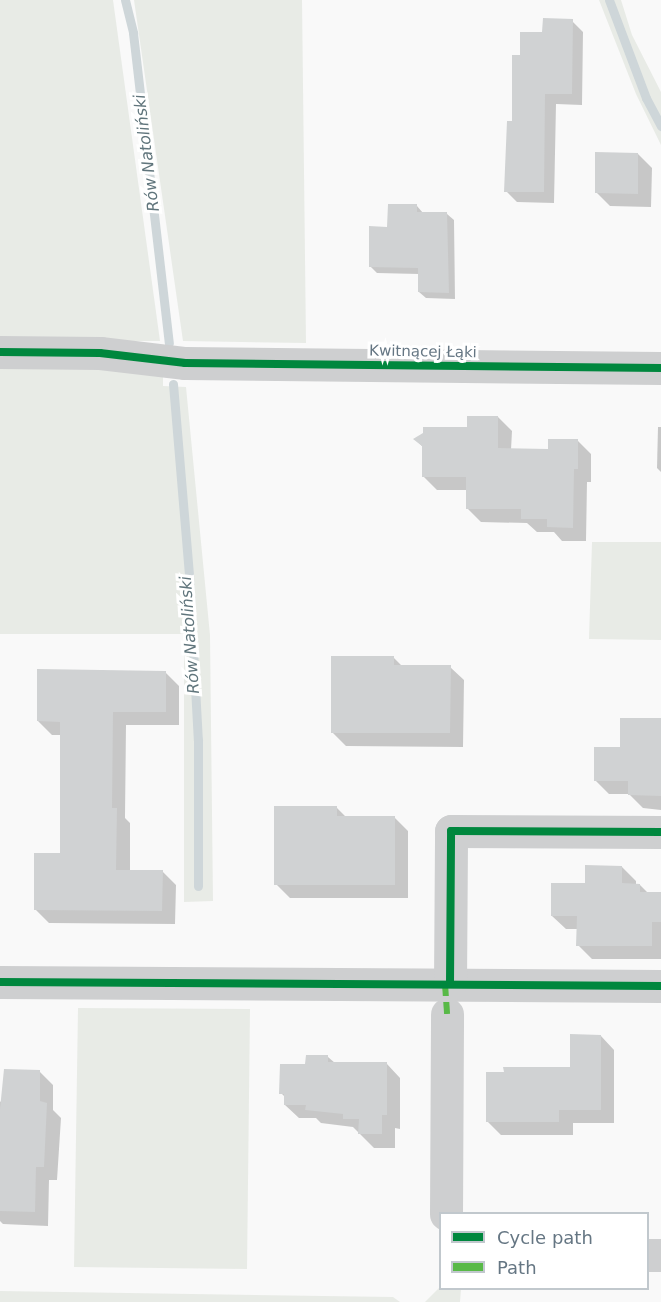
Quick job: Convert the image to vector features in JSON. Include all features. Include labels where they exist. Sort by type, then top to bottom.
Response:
[{"type":"street","name":"Kwitnącej Łąki","points":[[0,352],[100,353],[185,363],[661,368]]},
{"type":"street","points":[[446,1212],[451,831],[661,832]]},
{"type":"street","points":[[0,982],[449,999],[661,986]]},
{"type":"shaded area","points":[[0,0],[113,0],[160,341],[0,341]]},
{"type":"shaded area","points":[[134,0],[302,0],[306,343],[183,341]]},
{"type":"shaded area","points":[[599,0],[621,0],[632,35],[661,92],[661,145],[636,94]]},
{"type":"shaded area","points":[[0,364],[163,370],[163,386],[186,387],[210,635],[213,901],[184,902],[184,634],[0,634]]},
{"type":"shaded area","points":[[592,542],[661,542],[661,640],[589,639]]},
{"type":"shaded area","points":[[78,1008],[250,1009],[247,1269],[74,1267]]},
{"type":"shaded area","points":[[439,1288],[439,1290],[461,1290],[460,1302],[425,1302]]},
{"type":"shaded area","points":[[0,1291],[393,1297],[400,1302],[0,1302]]},
{"type":"building","points":[[543,18],[573,19],[572,94],[545,94],[544,192],[504,192],[507,121],[512,121],[512,55],[520,55],[520,32],[542,32]]},
{"type":"building","points":[[595,152],[638,153],[638,194],[595,193]]},
{"type":"building","points":[[388,204],[417,204],[417,212],[447,212],[449,293],[418,292],[418,268],[369,267],[369,226],[387,227]]},
{"type":"building","points":[[467,416],[498,416],[498,448],[548,449],[548,439],[578,439],[578,469],[574,469],[573,528],[547,527],[547,519],[521,519],[521,509],[466,509],[466,477],[422,477],[422,446],[413,439],[423,433],[423,427],[467,427]]},
{"type":"building","points":[[331,656],[394,656],[394,665],[451,665],[450,733],[331,733]]},
{"type":"building","points":[[37,669],[166,671],[166,712],[113,712],[112,808],[117,808],[116,870],[163,870],[162,911],[34,910],[34,853],[60,853],[60,722],[37,721]]},
{"type":"building","points":[[620,718],[661,718],[661,796],[628,795],[628,781],[594,781],[594,747],[620,747]]},
{"type":"building","points":[[274,806],[337,806],[337,816],[395,816],[395,885],[274,885]]},
{"type":"building","points":[[585,865],[622,866],[622,883],[640,884],[640,892],[661,892],[661,922],[652,922],[652,946],[576,946],[577,916],[551,916],[551,883],[585,883]]},
{"type":"building","points":[[570,1034],[601,1035],[601,1110],[559,1110],[559,1122],[486,1122],[486,1072],[504,1072],[503,1067],[570,1067]]},
{"type":"building","points":[[306,1055],[328,1055],[328,1062],[387,1062],[387,1115],[382,1115],[382,1134],[358,1134],[359,1119],[343,1119],[343,1114],[305,1110],[306,1105],[284,1105],[284,1094],[279,1094],[280,1064],[305,1064]]},
{"type":"building","points":[[4,1069],[40,1070],[40,1101],[47,1103],[44,1167],[36,1167],[35,1212],[0,1211],[0,1109]]},
{"type":"waterway","name":"Rów Natoliński","points":[[125,0],[133,33],[169,343]]},
{"type":"waterway","points":[[609,0],[646,98],[661,126]]},
{"type":"waterway","name":"Rów Natoliński","points":[[173,384],[189,576],[198,740],[198,886]]},
{"type":"marked path","points":[[445,984],[447,1014]]},
{"type":"cycle path","points":[[0,352],[100,353],[185,363],[661,368]]},
{"type":"cycle path","points":[[450,984],[451,831],[661,832]]},
{"type":"cycle path","points":[[0,982],[661,986]]}]
